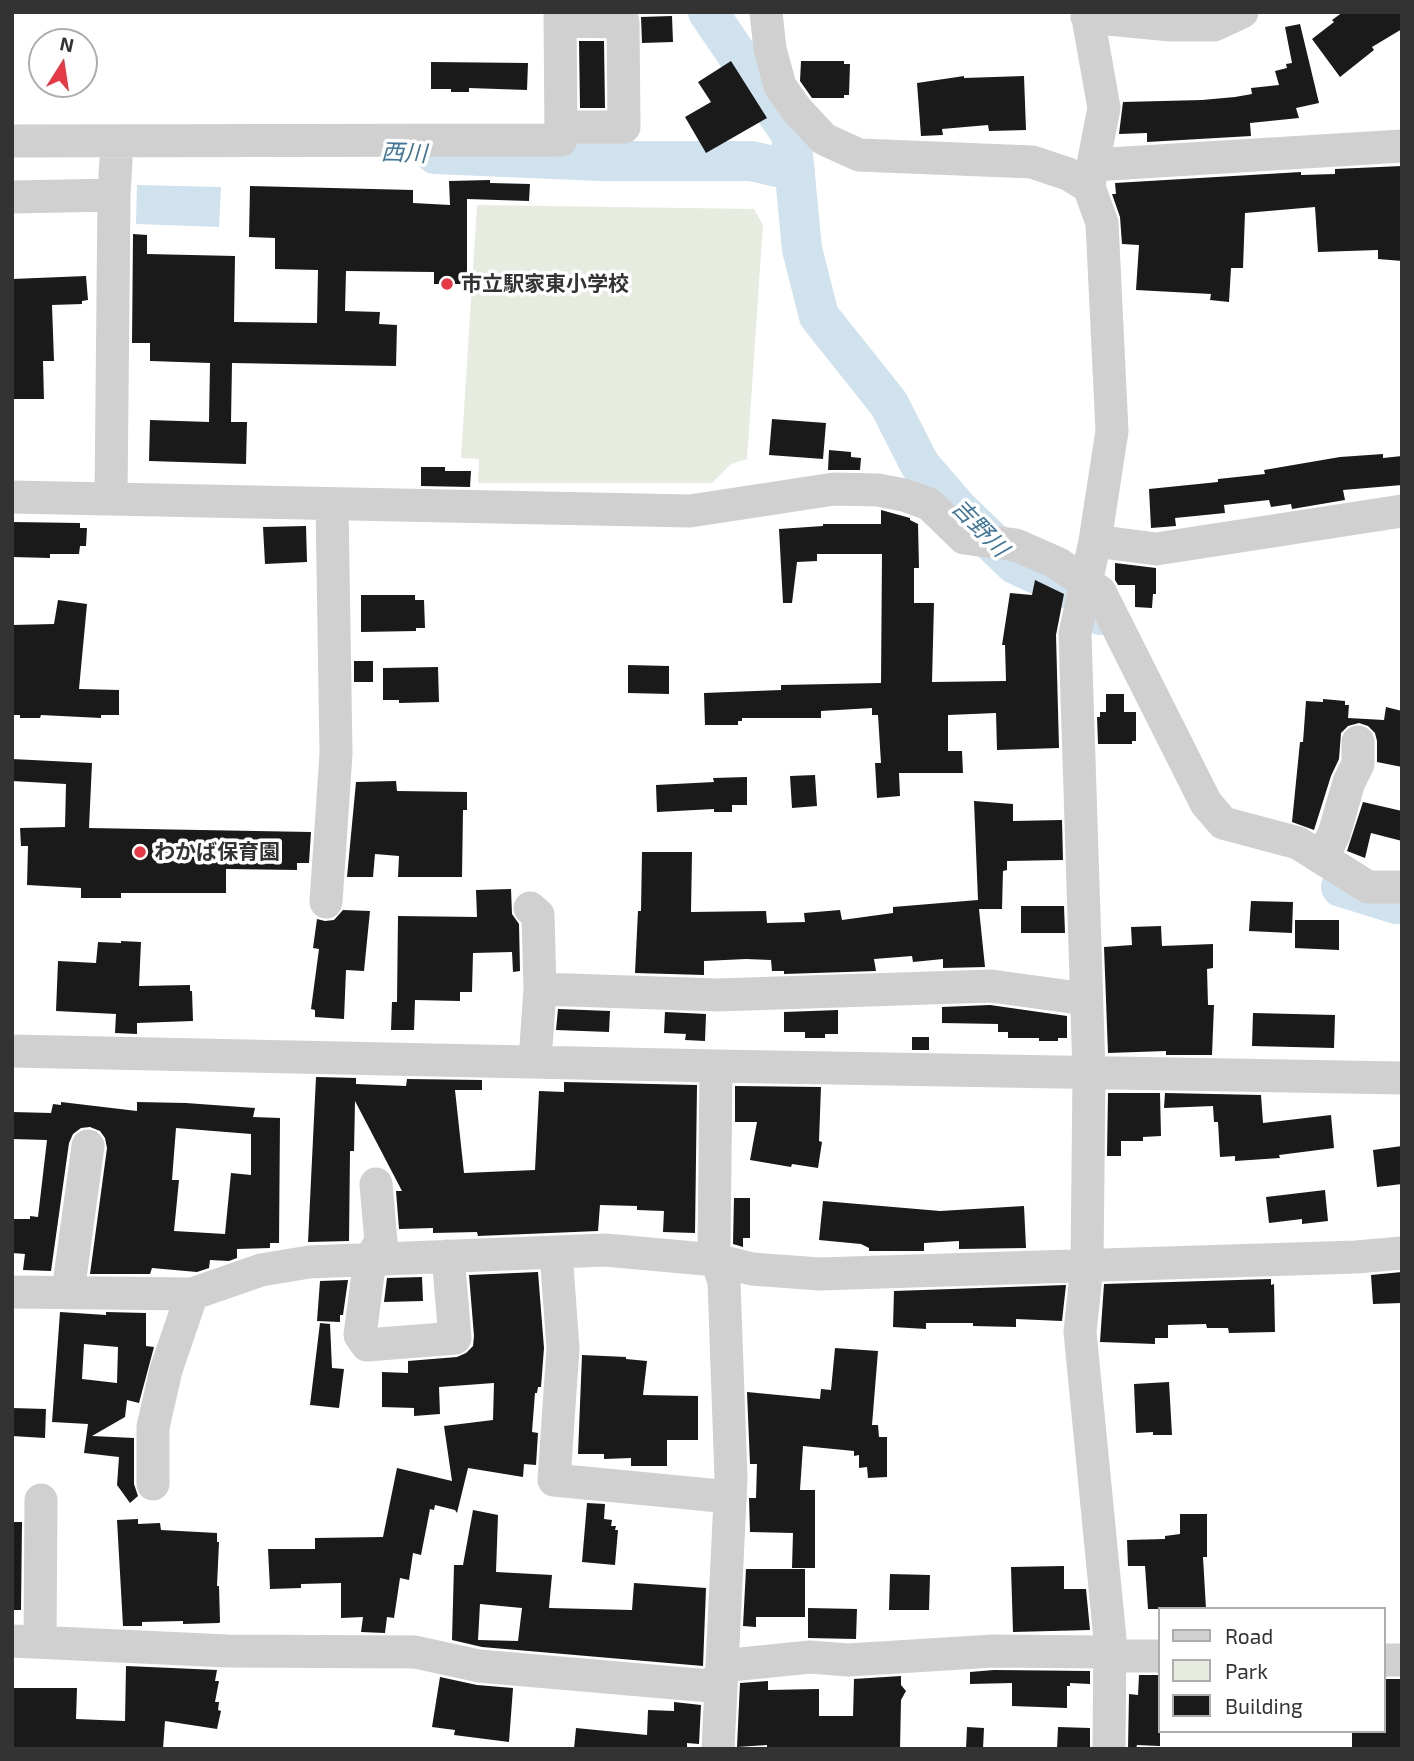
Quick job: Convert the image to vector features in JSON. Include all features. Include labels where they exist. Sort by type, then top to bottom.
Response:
[{"type":"street","points":[[766,12],[770,49],[780,86],[796,109],[824,139],[859,155],[1032,162],[1068,174],[1091,176],[1402,146]]},
{"type":"street","points":[[1109,1749],[1110,1654],[1080,1332],[1087,1266],[1089,1072],[1075,634],[1095,541],[1112,431],[1102,223],[1091,176],[1104,108],[1087,14],[1171,24],[1214,25],[1242,12]]},
{"type":"street","points":[[12,141],[561,140],[560,17],[623,22],[624,127],[561,127]]},
{"type":"street","points":[[111,499],[117,141]]},
{"type":"street","points":[[12,197],[115,186]]},
{"type":"street","points":[[12,497],[690,511],[834,489],[878,490],[929,504],[964,538],[1016,545],[1057,563],[1084,593]]},
{"type":"street","points":[[326,902],[336,754],[332,504]]},
{"type":"street","points":[[1095,541],[1156,549],[1402,511]]},
{"type":"street","points":[[1084,593],[1100,592],[1206,803],[1223,823],[1298,843],[1368,887],[1402,887]]},
{"type":"street","points":[[1322,858],[1334,834],[1349,782],[1358,764],[1358,742]]},
{"type":"street","points":[[530,908],[538,915],[540,989],[535,1062]]},
{"type":"street","points":[[540,989],[717,995],[991,986],[1086,999]]},
{"type":"street","points":[[12,1051],[1402,1078]]},
{"type":"street","points":[[716,1066],[714,1250],[724,1282],[730,1497],[718,1749]]},
{"type":"street","points":[[68,1292],[88,1146]]},
{"type":"street","points":[[376,1184],[381,1242],[370,1259],[360,1335],[367,1345],[455,1338],[448,1256]]},
{"type":"street","points":[[12,1292],[192,1294],[261,1270],[309,1262],[605,1250],[716,1260],[752,1269],[819,1274],[1356,1257],[1402,1253]]},
{"type":"street","points":[[556,1252],[562,1348],[554,1480],[730,1497]]},
{"type":"street","points":[[153,1484],[153,1427],[166,1370],[192,1294]]},
{"type":"street","points":[[41,1500],[26,1641],[227,1651],[415,1652],[479,1666],[710,1686],[731,1665],[810,1657],[849,1660],[993,1651],[1103,1652],[1158,1656]]},
{"type":"green space","points":[[477,205],[754,209],[763,225],[747,459],[731,464],[712,483],[478,483],[479,459],[461,458]]},
{"type":"water","points":[[137,185],[221,187],[219,227],[136,224]]},
{"type":"building","points":[[1343,12],[1402,12],[1402,29],[1372,47],[1374,50],[1340,77],[1312,39]]},
{"type":"building","points":[[672,16],[673,42],[642,43],[641,17]]},
{"type":"building","points":[[1300,24],[1319,103],[1296,108],[1299,118],[1250,123],[1251,136],[1147,142],[1147,133],[1119,134],[1123,102],[1235,97],[1252,94],[1251,88],[1279,85],[1275,71],[1287,68],[1286,64],[1292,63],[1285,27]]},
{"type":"building","points":[[579,41],[604,41],[605,108],[580,108]]},
{"type":"building","points":[[731,61],[767,118],[706,153],[685,117],[711,102],[698,82]]},
{"type":"building","points":[[801,61],[844,61],[844,64],[850,64],[849,95],[844,95],[844,98],[812,98],[800,81]]},
{"type":"building","points":[[431,62],[528,63],[527,90],[469,88],[469,92],[451,92],[451,89],[431,89]]},
{"type":"building","points":[[964,76],[1024,76],[1026,130],[989,131],[988,125],[942,129],[943,135],[921,136],[917,83]]},
{"type":"building","points":[[1402,166],[1402,261],[1378,259],[1378,250],[1318,252],[1315,207],[1245,213],[1243,268],[1231,268],[1229,302],[1210,300],[1211,294],[1136,290],[1139,245],[1122,244],[1120,217],[1112,194],[1116,194],[1115,183],[1301,172],[1301,175],[1335,174],[1335,169]]},
{"type":"building","points":[[490,180],[490,183],[530,184],[529,201],[467,199],[467,284],[434,284],[434,272],[346,271],[345,311],[380,312],[379,324],[397,325],[396,366],[232,363],[231,422],[247,422],[246,464],[149,461],[150,420],[209,422],[210,363],[150,361],[150,343],[132,343],[133,234],[147,235],[147,254],[235,256],[234,322],[317,323],[318,270],[275,269],[275,238],[249,237],[250,186],[413,190],[413,203],[450,205],[449,181]]},
{"type":"building","points":[[86,276],[88,300],[82,301],[82,304],[52,305],[54,361],[43,361],[44,399],[12,399],[12,279]]},
{"type":"building","points":[[772,419],[826,423],[823,459],[769,455]]},
{"type":"building","points":[[829,450],[851,452],[851,457],[861,458],[860,470],[828,470]]},
{"type":"building","points":[[1383,454],[1383,458],[1402,456],[1402,485],[1343,490],[1345,500],[1292,509],[1291,504],[1271,507],[1269,500],[1224,505],[1225,513],[1175,518],[1176,526],[1151,528],[1149,489],[1218,482],[1218,479],[1265,474],[1264,470],[1340,457]]},
{"type":"building","points":[[421,467],[471,471],[470,487],[421,486]]},
{"type":"building","points":[[881,510],[910,518],[918,524],[919,568],[914,568],[914,603],[934,603],[932,682],[1006,681],[1005,645],[1002,645],[1010,593],[1032,595],[1035,580],[1064,594],[1056,635],[1059,748],[997,750],[996,713],[948,715],[948,751],[962,751],[963,773],[899,773],[900,796],[877,798],[875,763],[881,763],[878,715],[872,715],[872,708],[821,711],[821,718],[742,718],[738,725],[705,725],[704,693],[781,690],[781,685],[881,683],[882,554],[817,554],[817,561],[797,562],[792,603],[783,603],[779,529],[823,524],[881,524]]},
{"type":"building","points":[[12,522],[80,523],[80,528],[87,528],[86,546],[80,546],[79,554],[50,554],[50,558],[12,557]]},
{"type":"building","points":[[306,526],[307,562],[265,564],[263,527]]},
{"type":"building","points":[[1115,563],[1156,568],[1156,594],[1153,594],[1152,608],[1135,607],[1135,585],[1118,585],[1115,580]]},
{"type":"building","points":[[361,595],[415,595],[415,600],[424,600],[425,628],[416,628],[416,631],[361,632]]},
{"type":"building","points":[[58,600],[87,604],[79,689],[119,690],[119,715],[101,715],[101,718],[41,715],[40,718],[20,718],[20,715],[12,715],[12,625],[54,624]]},
{"type":"building","points":[[354,661],[373,661],[373,682],[354,682]]},
{"type":"building","points":[[628,665],[669,666],[669,694],[628,693]]},
{"type":"building","points":[[438,667],[439,702],[399,703],[399,700],[383,700],[383,668]]},
{"type":"building","points":[[1106,694],[1124,694],[1124,712],[1136,712],[1136,741],[1132,741],[1132,744],[1098,744],[1097,717],[1100,717],[1100,712],[1106,712]]},
{"type":"building","points":[[1323,699],[1345,701],[1345,705],[1349,705],[1348,718],[1384,720],[1386,707],[1402,711],[1402,767],[1377,762],[1375,733],[1368,726],[1359,723],[1348,726],[1341,733],[1339,759],[1314,830],[1292,822],[1306,701],[1323,702]]},
{"type":"building","points":[[12,759],[92,763],[89,828],[311,832],[309,863],[297,863],[297,870],[226,869],[226,893],[121,893],[121,898],[81,898],[81,888],[27,885],[28,846],[21,846],[20,828],[65,827],[66,784],[12,781]]},
{"type":"building","points":[[815,775],[817,806],[792,808],[790,776]]},
{"type":"building","points":[[747,777],[747,805],[732,805],[732,812],[714,812],[714,809],[657,812],[656,785]]},
{"type":"building","points":[[396,781],[397,791],[467,792],[467,810],[463,810],[462,877],[398,877],[399,856],[375,854],[373,877],[347,877],[356,782]]},
{"type":"building","points":[[974,801],[1013,804],[1013,821],[1062,820],[1063,860],[1007,861],[1007,870],[1003,871],[1002,909],[979,909],[985,967],[943,968],[943,959],[913,962],[912,956],[874,959],[876,971],[784,974],[784,971],[772,971],[771,960],[746,959],[704,961],[704,975],[635,973],[638,911],[641,911],[642,852],[692,852],[691,912],[766,911],[767,923],[805,922],[804,913],[840,910],[842,920],[893,913],[893,907],[978,900]]},
{"type":"building","points":[[1363,802],[1402,811],[1402,841],[1371,833],[1365,858],[1347,851]]},
{"type":"building","points":[[511,889],[512,914],[519,924],[520,971],[513,972],[512,952],[473,953],[472,992],[460,992],[460,1001],[415,1000],[414,1030],[391,1030],[392,1002],[397,1002],[398,916],[477,917],[476,890]]},
{"type":"building","points":[[1251,901],[1293,902],[1292,933],[1249,931]]},
{"type":"building","points":[[1021,906],[1064,906],[1065,933],[1021,933]]},
{"type":"building","points":[[343,910],[370,911],[364,971],[346,970],[344,1019],[315,1017],[315,1010],[311,1009],[319,949],[313,948],[317,919],[334,920]]},
{"type":"building","points":[[1295,920],[1339,920],[1339,950],[1295,948]]},
{"type":"building","points":[[1161,926],[1162,946],[1213,944],[1213,968],[1207,969],[1208,1005],[1214,1005],[1212,1055],[1166,1055],[1166,1051],[1108,1053],[1104,947],[1132,945],[1131,927]]},
{"type":"building","points":[[98,942],[141,942],[139,986],[190,985],[193,1021],[137,1023],[137,1034],[115,1033],[116,1014],[56,1011],[58,961],[96,963]]},
{"type":"building","points":[[990,1005],[1067,1016],[1067,1038],[1039,1041],[1039,1038],[1008,1038],[1008,1032],[998,1032],[998,1024],[942,1023],[942,1007]]},
{"type":"building","points":[[558,1009],[610,1011],[609,1032],[556,1030]]},
{"type":"building","points":[[838,1010],[838,1034],[825,1034],[825,1038],[805,1038],[805,1032],[784,1032],[784,1012]]},
{"type":"building","points":[[665,1012],[706,1014],[705,1041],[685,1040],[686,1034],[664,1033]]},
{"type":"building","points":[[1253,1013],[1335,1015],[1334,1048],[1252,1046]]},
{"type":"building","points":[[912,1037],[929,1037],[929,1050],[912,1050]]},
{"type":"building","points":[[316,1077],[356,1078],[356,1084],[406,1086],[407,1079],[482,1080],[482,1090],[455,1090],[464,1173],[535,1170],[539,1091],[564,1092],[564,1082],[697,1085],[695,1233],[663,1232],[664,1211],[637,1210],[637,1206],[600,1205],[598,1231],[478,1236],[477,1232],[433,1233],[433,1228],[399,1229],[396,1191],[402,1191],[355,1101],[354,1151],[350,1151],[349,1241],[308,1242]]},
{"type":"building","points":[[735,1086],[821,1087],[819,1141],[822,1142],[818,1168],[792,1164],[791,1167],[750,1160],[757,1122],[735,1122]]},
{"type":"building","points":[[1108,1093],[1160,1093],[1161,1136],[1143,1137],[1143,1141],[1121,1141],[1121,1156],[1107,1156]]},
{"type":"building","points":[[1165,1093],[1261,1095],[1263,1123],[1331,1115],[1334,1148],[1279,1155],[1280,1158],[1235,1161],[1235,1156],[1220,1157],[1218,1122],[1214,1122],[1213,1106],[1164,1108]]},
{"type":"building","points":[[61,1102],[137,1111],[137,1102],[186,1103],[255,1108],[253,1117],[280,1118],[279,1243],[270,1243],[270,1248],[237,1249],[237,1258],[229,1261],[210,1260],[209,1268],[197,1272],[152,1268],[150,1274],[90,1274],[107,1148],[100,1131],[90,1127],[81,1128],[73,1134],[69,1143],[51,1271],[23,1270],[25,1254],[12,1253],[12,1219],[38,1217],[47,1140],[12,1139],[12,1112],[51,1113],[53,1104],[61,1105]],"holes":[[[176,1128],[251,1134],[251,1175],[231,1173],[225,1234],[174,1231],[179,1180],[172,1180]]]},
{"type":"building","points":[[1402,1146],[1402,1184],[1377,1187],[1373,1150]]},
{"type":"building","points":[[1325,1190],[1328,1221],[1302,1224],[1302,1219],[1269,1223],[1266,1197]]},
{"type":"building","points":[[734,1198],[750,1198],[750,1238],[743,1238],[743,1247],[733,1244]]},
{"type":"building","points":[[823,1201],[940,1211],[1024,1206],[1026,1248],[959,1249],[959,1241],[924,1243],[924,1251],[869,1251],[869,1248],[861,1244],[819,1240]]},
{"type":"building","points":[[538,1272],[544,1348],[541,1387],[538,1387],[535,1393],[532,1432],[538,1433],[536,1465],[524,1464],[523,1477],[468,1468],[457,1513],[455,1510],[435,1505],[434,1510],[430,1509],[421,1555],[413,1553],[409,1580],[400,1578],[394,1618],[387,1617],[385,1633],[361,1632],[363,1617],[341,1618],[341,1583],[301,1584],[301,1588],[270,1589],[268,1549],[315,1549],[315,1538],[383,1537],[397,1468],[452,1481],[444,1426],[493,1420],[494,1383],[439,1387],[440,1414],[414,1416],[414,1408],[382,1407],[382,1372],[408,1373],[408,1361],[457,1357],[473,1346],[469,1275]]},
{"type":"building","points":[[1402,1272],[1402,1303],[1373,1304],[1371,1275]]},
{"type":"building","points":[[422,1277],[423,1301],[384,1302],[387,1278]]},
{"type":"building","points":[[1271,1279],[1271,1285],[1274,1284],[1275,1332],[1229,1333],[1228,1328],[1207,1328],[1206,1324],[1168,1325],[1168,1338],[1155,1338],[1155,1344],[1100,1342],[1104,1284]]},
{"type":"building","points":[[348,1280],[340,1322],[317,1321],[320,1281]]},
{"type":"building","points":[[1066,1285],[1062,1321],[1016,1319],[1016,1327],[926,1323],[926,1329],[893,1327],[894,1291]]},
{"type":"building","points":[[60,1312],[106,1315],[106,1312],[146,1313],[146,1346],[154,1347],[139,1403],[127,1400],[125,1417],[92,1436],[134,1438],[134,1484],[138,1496],[130,1503],[117,1485],[119,1457],[84,1453],[88,1424],[52,1422]],"holes":[[[84,1344],[118,1347],[117,1383],[82,1379]]]},
{"type":"building","points":[[320,1323],[330,1324],[332,1368],[344,1369],[339,1408],[310,1405]]},
{"type":"building","points":[[835,1348],[878,1351],[872,1425],[878,1425],[879,1437],[887,1437],[887,1477],[868,1478],[867,1467],[859,1468],[859,1455],[854,1456],[854,1451],[803,1446],[800,1490],[815,1490],[815,1568],[792,1568],[793,1533],[750,1532],[749,1498],[756,1498],[757,1464],[750,1464],[747,1392],[820,1399],[821,1389],[831,1390]]},
{"type":"building","points":[[582,1355],[647,1361],[643,1395],[698,1396],[698,1440],[667,1440],[667,1466],[631,1466],[631,1458],[604,1459],[604,1454],[578,1454]]},
{"type":"building","points":[[1169,1382],[1172,1435],[1136,1433],[1134,1384]]},
{"type":"building","points":[[12,1408],[46,1409],[45,1438],[12,1436]]},
{"type":"building","points":[[587,1503],[605,1504],[604,1519],[612,1520],[611,1526],[616,1526],[615,1530],[618,1530],[615,1565],[582,1562]]},
{"type":"building","points":[[473,1510],[498,1515],[496,1572],[552,1575],[549,1608],[632,1610],[634,1583],[706,1588],[703,1666],[482,1647],[452,1640],[454,1565],[463,1565]],"holes":[[[480,1604],[522,1608],[518,1641],[478,1640]]]},
{"type":"building","points":[[1180,1514],[1207,1514],[1207,1557],[1203,1557],[1206,1607],[1148,1609],[1145,1566],[1128,1566],[1127,1540],[1165,1539],[1165,1536],[1180,1534]]},
{"type":"building","points":[[138,1519],[138,1524],[160,1523],[161,1530],[217,1533],[219,1623],[142,1622],[142,1626],[123,1626],[117,1520]]},
{"type":"building","points":[[12,1522],[22,1522],[21,1610],[12,1610]]},
{"type":"building","points":[[1064,1566],[1064,1589],[1086,1589],[1090,1630],[1013,1632],[1011,1567]]},
{"type":"building","points":[[746,1569],[805,1569],[805,1617],[756,1617],[756,1627],[743,1626]]},
{"type":"building","points":[[890,1574],[930,1575],[929,1610],[889,1610]]},
{"type":"building","points":[[808,1608],[857,1609],[856,1639],[808,1638]]},
{"type":"building","points":[[126,1666],[217,1670],[215,1681],[219,1681],[215,1702],[219,1702],[218,1710],[221,1711],[217,1729],[165,1721],[163,1749],[12,1749],[12,1688],[77,1688],[76,1719],[125,1721]]},
{"type":"building","points":[[1090,1671],[1090,1684],[1070,1683],[1070,1686],[1067,1686],[1067,1708],[1012,1706],[1012,1683],[970,1684],[970,1672]]},
{"type":"building","points":[[1139,1675],[1158,1675],[1160,1746],[1137,1745],[1136,1749],[1128,1749],[1129,1694],[1138,1695]]},
{"type":"building","points":[[901,1676],[901,1685],[906,1691],[901,1700],[900,1749],[767,1749],[767,1745],[737,1747],[740,1683],[768,1681],[768,1690],[819,1689],[819,1716],[853,1716],[854,1679]]},
{"type":"building","points":[[440,1677],[477,1685],[513,1688],[509,1742],[454,1735],[455,1730],[432,1727]]},
{"type":"building","points":[[1386,1679],[1402,1679],[1402,1749],[1352,1749],[1352,1733],[1386,1733]]},
{"type":"building","points":[[674,1702],[701,1705],[699,1744],[687,1743],[687,1749],[574,1749],[576,1728],[647,1735],[648,1710],[674,1711]]},
{"type":"building","points":[[967,1727],[984,1728],[983,1749],[966,1749]]},
{"type":"building","points":[[1058,1727],[1090,1728],[1090,1749],[1057,1749]]},
{"type":"waterway","name":"吉野川","points":[[708,12],[791,134],[802,249],[819,316],[889,404],[920,465],[960,511],[1015,564],[1093,600],[1101,615]]},
{"type":"waterway","name":"西川","points":[[435,154],[601,161],[751,161],[795,171]]},
{"type":"waterway","name":"吉野川","points":[[1341,887],[1402,904]]},
{"type":"place","name":"市立駅家東小学校","points":[[447,284]]},
{"type":"place","name":"わかば保育園","points":[[140,852]]}]
